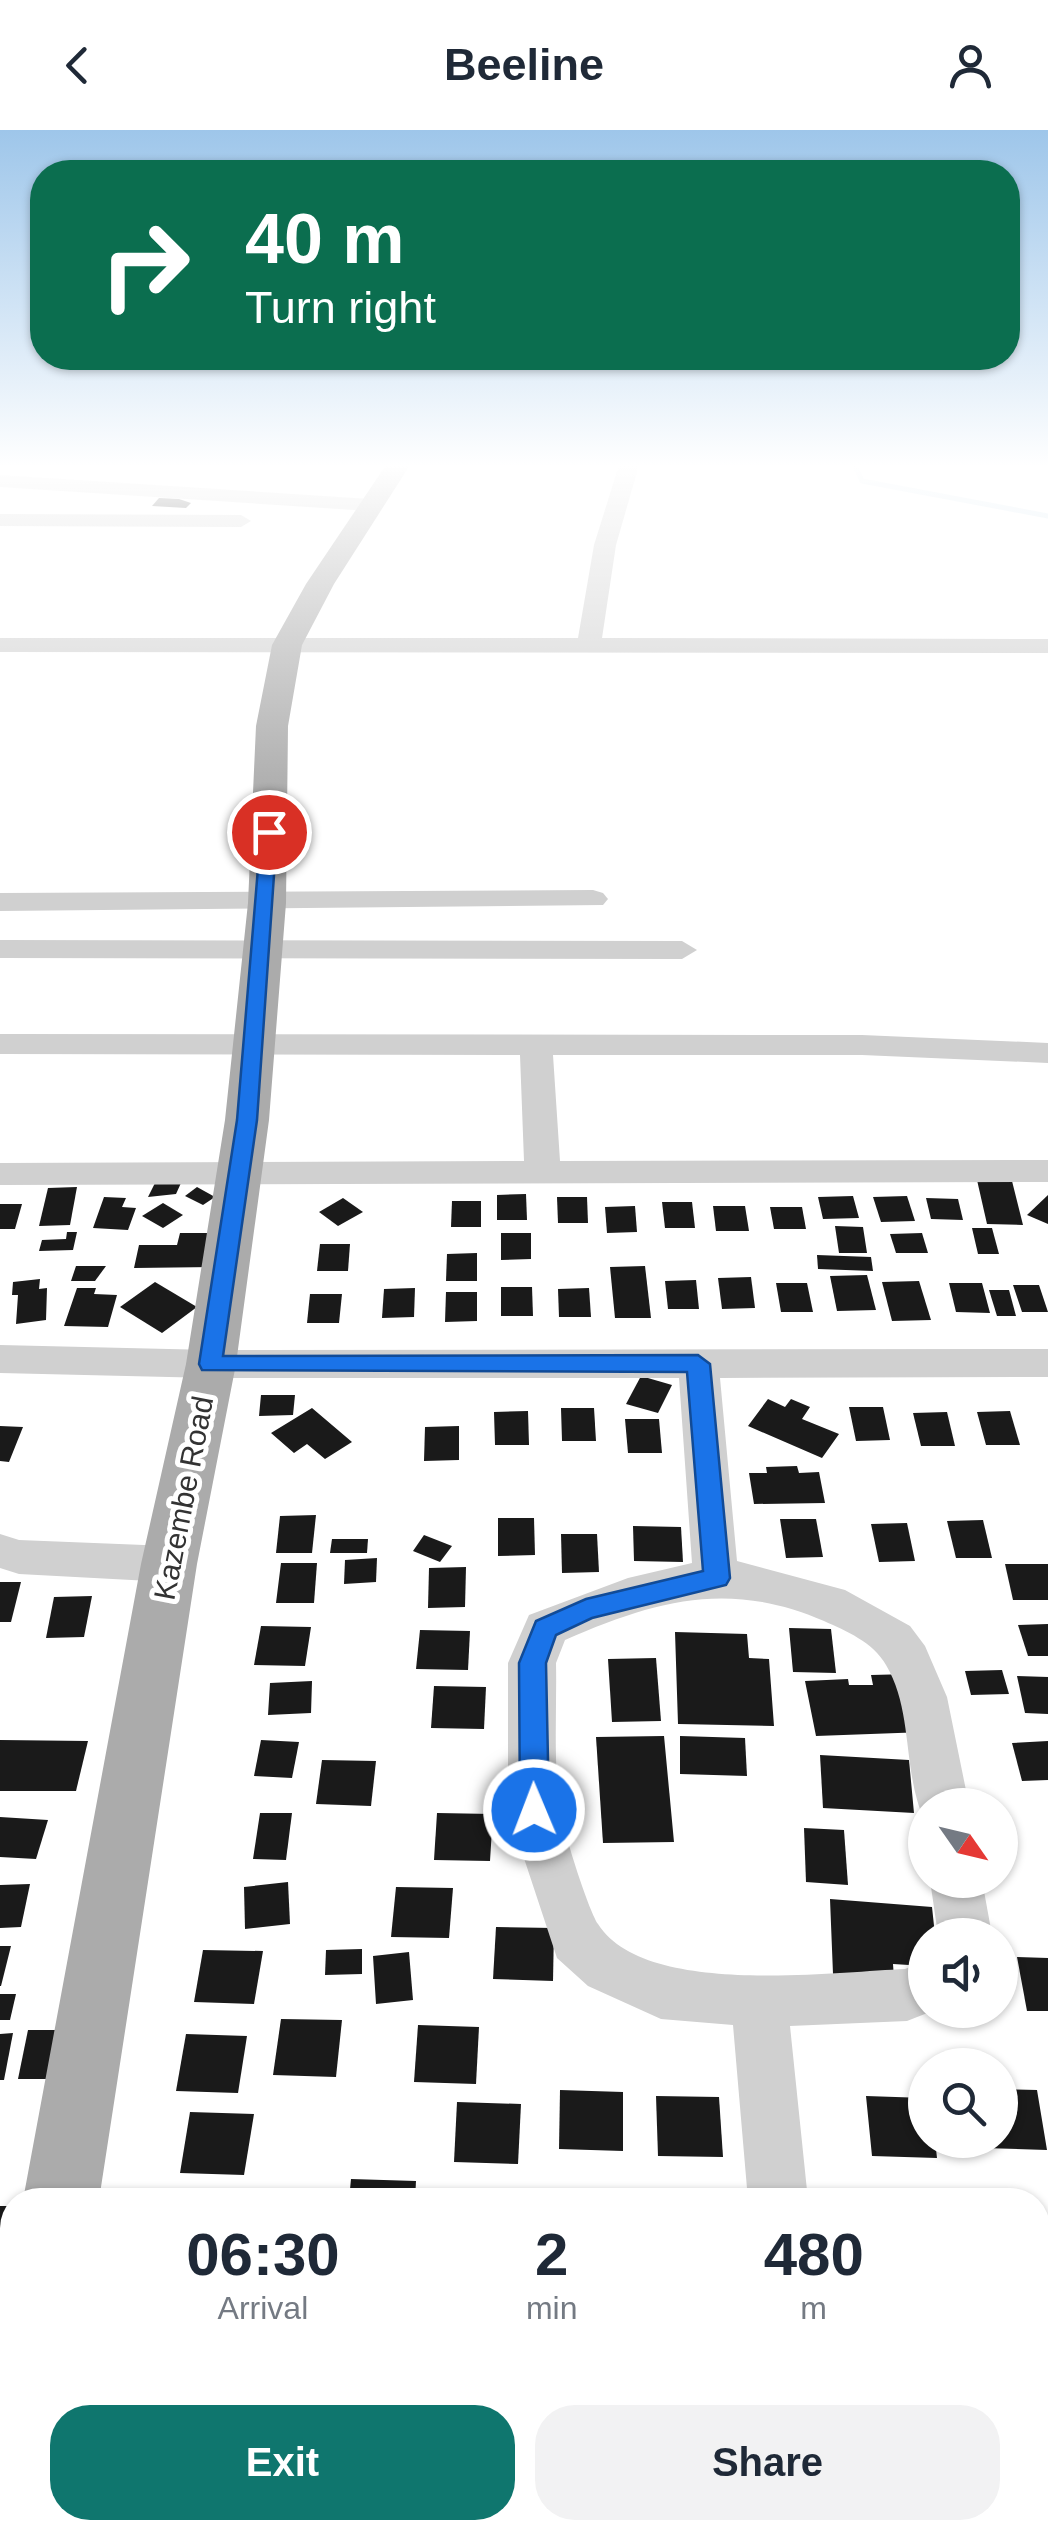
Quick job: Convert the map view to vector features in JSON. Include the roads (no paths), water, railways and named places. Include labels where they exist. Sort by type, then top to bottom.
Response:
[{"type":"main road","name":"Kazembe Road","points":[[63,2188],[169,1564],[210,1364],[238,1176],[265,926],[272,726],[287,646],[327,577]]},
{"type":"street","points":[[589,646],[600,577]]},
{"type":"street","points":[[0,645],[1048,646]]},
{"type":"street","points":[[0,949],[594,899]]},
{"type":"street","points":[[0,902],[265,926],[682,950]]},
{"type":"street","points":[[0,1044],[862,1045],[1048,1053]]},
{"type":"street","points":[[536,1045],[544,1173]]},
{"type":"street","points":[[0,1174],[1048,1171]]},
{"type":"street","points":[[0,1359],[210,1364],[1048,1363]]},
{"type":"street","points":[[698,1364],[716,1578]]},
{"type":"street","points":[[0,1550],[18,1556],[169,1564]]},
{"type":"street","points":[[908,1995],[759,2001],[661,1992],[607,1968],[576,1940],[534,1810],[532,1663],[546,1628],[586,1609],[716,1578],[772,1586],[844,1611],[890,1634],[910,1664],[933,1744],[940,1788]]},
{"type":"street","points":[[759,2001],[777,2188]]}]
